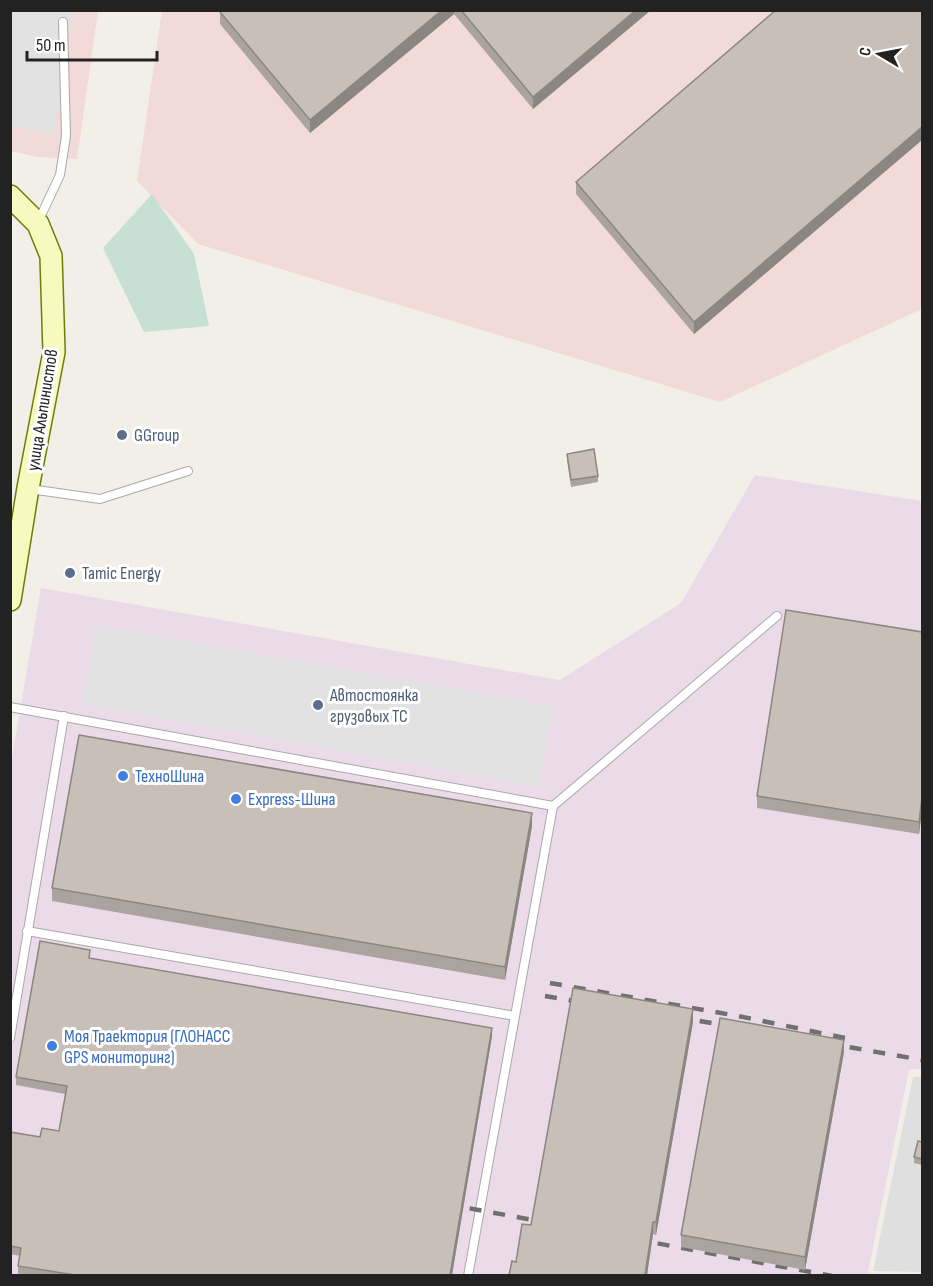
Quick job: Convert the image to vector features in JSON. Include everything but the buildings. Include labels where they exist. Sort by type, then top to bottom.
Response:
[{"type":"main road","name":"улица Альпинистов","points":[[10,196],[38,224],[51,256],[54,352],[10,600]]},
{"type":"main road","points":[[10,554],[28,494]]},
{"type":"lane","points":[[38,224],[60,175],[66,136],[63,22]]},
{"type":"lane","points":[[28,494],[100,499],[188,471]]},
{"type":"lane","points":[[468,1275],[553,806],[777,616]]},
{"type":"lane","points":[[10,707],[553,806]]},
{"type":"lane","points":[[10,1038],[64,716]]},
{"type":"lane","points":[[27,931],[515,1016]]},
{"type":"shaded area","points":[[10,11],[74,11],[54,135],[11,126]]},
{"type":"shaded area","points":[[11,11],[98,11],[77,159],[37,157],[11,151]]},
{"type":"shaded area","points":[[162,11],[922,11],[922,309],[720,402],[198,244],[137,181]]},
{"type":"shaded area","points":[[755,475],[922,501],[922,1069],[909,1070],[868,1272],[878,1275],[11,1276],[10,769],[41,588],[560,680],[681,603]]},
{"type":"shaded area","name":"Автостоянка грузовых ТС","points":[[96,625],[554,706],[539,787],[82,704]]},
{"type":"shaded area","points":[[913,1077],[922,1077],[922,1272],[873,1271]]},
{"type":"green space","points":[[152,194],[194,254],[209,326],[144,332],[103,248]]},
{"type":"railway","points":[[550,983],[738,1016],[855,1040]]},
{"type":"railway","points":[[545,996],[587,1003]]},
{"type":"railway","points":[[676,1017],[735,1027]]},
{"type":"railway","points":[[826,1043],[922,1060]]},
{"type":"railway","points":[[446,1204],[549,1223]]},
{"type":"railway","points":[[634,1239],[832,1276]]},
{"type":"place","name":"GGroup","points":[[122,435]]},
{"type":"place","name":"Tamic Energy","points":[[70,573]]},
{"type":"place","name":"Автостоянка грузовых ТС","points":[[318,705]]},
{"type":"place","name":"ТехноШина","points":[[123,776]]},
{"type":"place","name":"Express-Шина","points":[[236,799]]},
{"type":"place","name":"Моя Траектория (ГЛОНАСС GPS мониторинг)","points":[[52,1046]]}]
